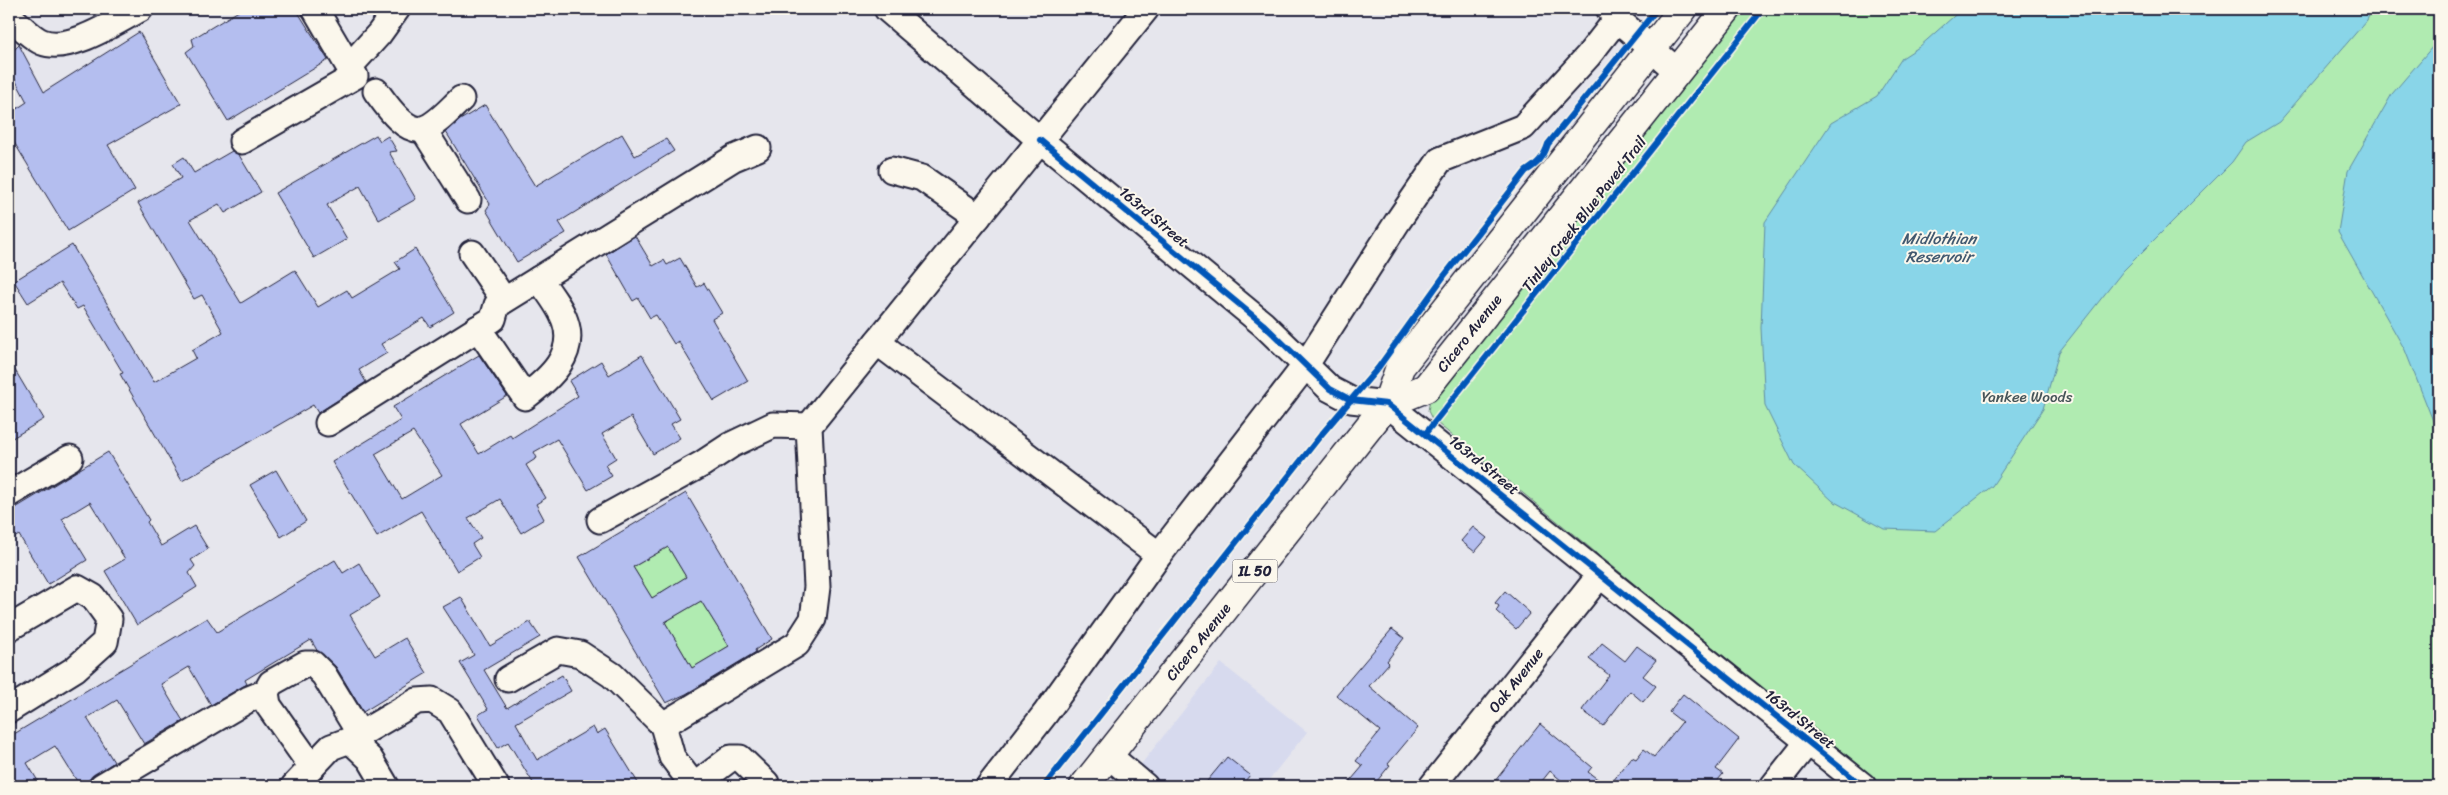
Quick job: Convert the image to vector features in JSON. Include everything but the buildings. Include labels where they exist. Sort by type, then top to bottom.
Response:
[{"type":"main road","name":"Cicero Avenue","points":[[1084,786],[1387,404],[1400,367],[1683,9]]},
{"type":"main road","name":"Cicero Avenue","points":[[1387,404],[1426,388],[1727,9]]},
{"type":"street","points":[[9,15],[42,42],[64,44],[92,34],[140,9]]},
{"type":"street","points":[[315,9],[349,67],[379,34],[397,9]]},
{"type":"street","name":"163rd Street","points":[[887,9],[1040,140],[1263,324],[1330,389],[1351,400],[1387,404],[1863,786]]},
{"type":"street","points":[[663,725],[798,644],[813,619],[817,587],[809,426],[1146,9]]},
{"type":"street","points":[[989,786],[1045,714],[1159,554],[1305,366],[1440,160],[1523,126],[1588,56],[1613,14],[1677,71]]},
{"type":"street","points":[[242,141],[355,76]]},
{"type":"street","points":[[376,91],[392,114],[413,128],[423,129],[436,121],[461,99]]},
{"type":"street","points":[[423,129],[468,200]]},
{"type":"street","points":[[328,423],[493,319],[497,304],[734,158],[758,148]]},
{"type":"street","points":[[892,170],[922,178],[978,217]]},
{"type":"street","points":[[472,253],[504,300]]},
{"type":"street","points":[[478,328],[524,397],[542,384],[560,366],[568,344],[566,322],[539,278]]},
{"type":"street","points":[[877,342],[1159,554]]},
{"type":"street","points":[[600,520],[731,446],[773,425],[809,426]]},
{"type":"street","points":[[9,494],[70,458]]},
{"type":"street","name":"Oak Avenue","points":[[1432,786],[1600,575]]},
{"type":"street","points":[[9,628],[77,588],[93,597],[109,619],[105,642],[75,669],[9,710]]},
{"type":"street","points":[[508,679],[558,650],[580,654],[612,675],[663,725],[672,757],[694,786],[731,758],[740,758],[766,783]]},
{"type":"street","points":[[312,767],[268,705],[266,692],[271,683],[305,664],[313,664],[324,675],[355,737],[386,786]]},
{"type":"street","points":[[102,786],[249,699],[266,692]]},
{"type":"street","points":[[294,786],[331,747],[355,737],[417,701],[432,700],[450,711],[496,786]]},
{"type":"street","points":[[1773,786],[1808,742]]},
{"type":"street","points":[[1108,755],[1145,786]]},
{"type":"shaded area","points":[[1221,663],[1307,732],[1264,786],[1124,786]]},
{"type":"green space","name":"Yankee Woods","points":[[1737,9],[2439,9],[2439,786],[1882,786],[1432,419],[1428,411],[1431,394]]},
{"type":"green space","points":[[668,547],[686,577],[652,598],[633,567]]},
{"type":"green space","points":[[701,601],[729,646],[692,668],[665,622]]},
{"type":"water","name":"Midlothian Reservoir","points":[[1962,9],[2372,9],[2367,20],[2279,122],[2246,142],[2232,162],[2123,271],[2059,352],[2043,409],[1992,486],[1935,531],[1884,529],[1833,501],[1794,465],[1765,406],[1761,328],[1765,222],[1831,123],[1877,96],[1902,58],[1919,47]]},
{"type":"water","points":[[2439,39],[2439,436],[2405,350],[2338,232],[2348,171],[2392,94]]},
{"type":"cycle path","points":[[1044,786],[1321,435],[1378,368],[1444,276],[1526,171],[1540,160],[1548,144],[1657,9]]},
{"type":"cycle path","name":"Tinley Creek Blue Paved Trail","points":[[1425,434],[1763,9]]},
{"type":"cycle path","points":[[1040,140],[1263,324],[1330,389],[1351,400],[1387,404],[1863,786]]}]
